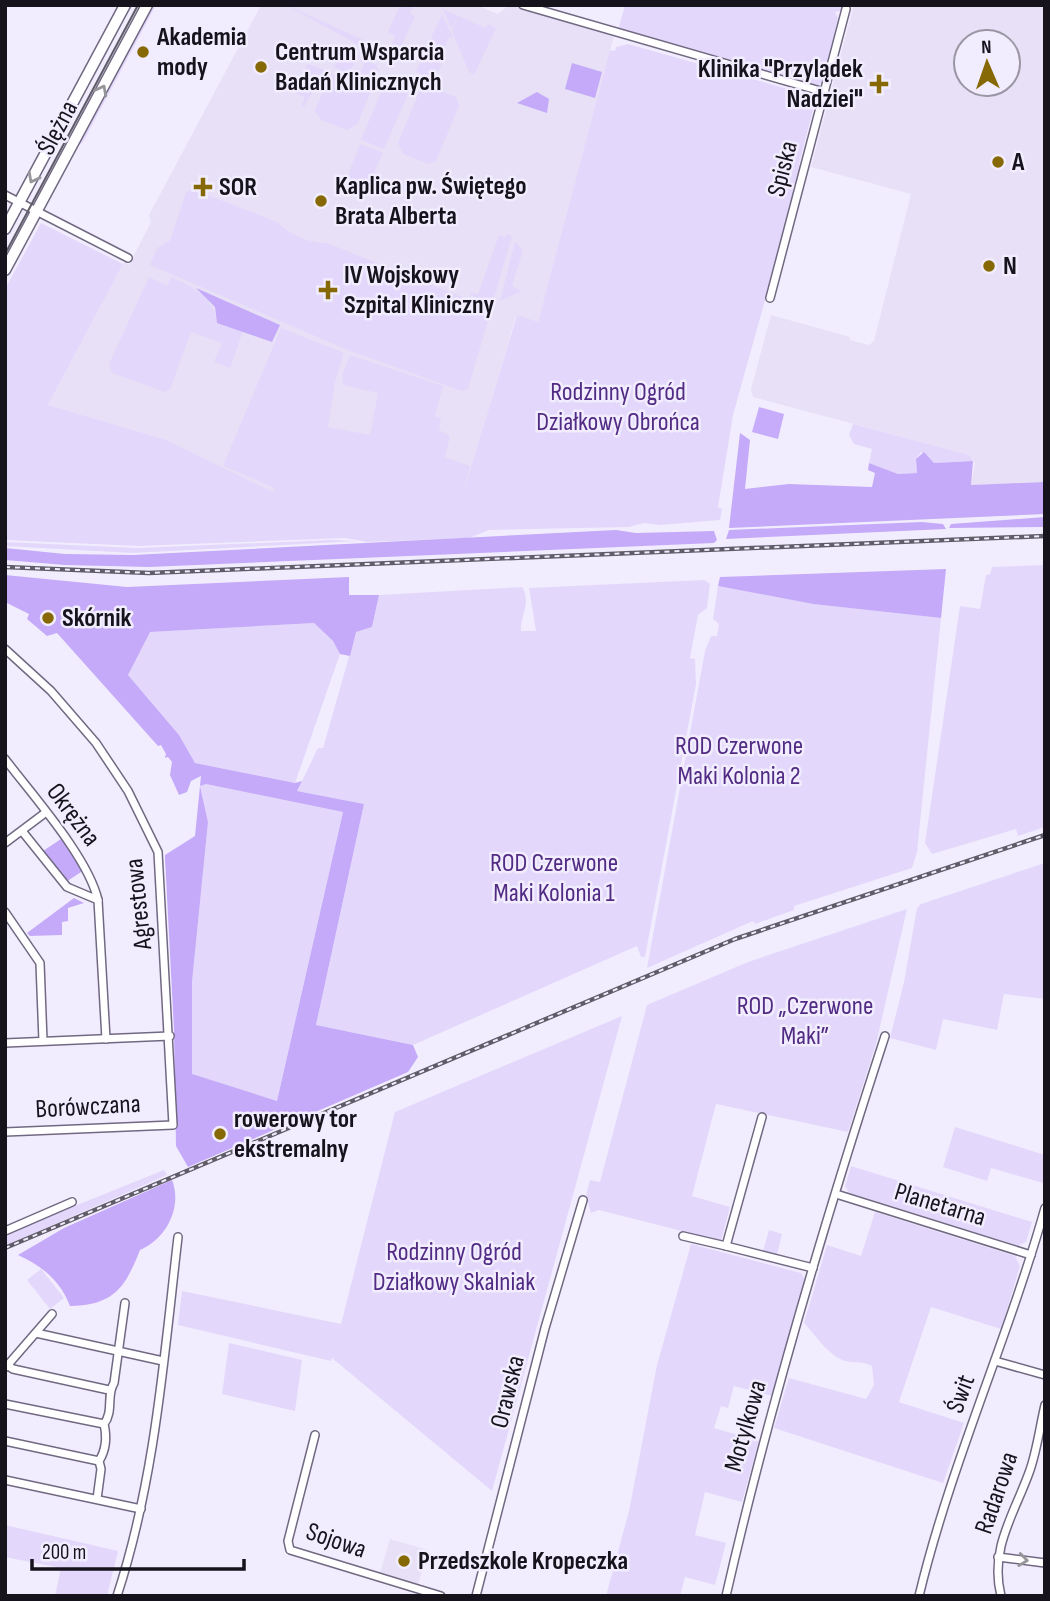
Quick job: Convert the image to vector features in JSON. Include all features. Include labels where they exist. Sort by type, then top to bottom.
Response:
[{"type":"main road","name":"Ślężna","points":[[5,229],[125,5]]},
{"type":"main road","name":"Ślężna","points":[[5,270],[148,5]]},
{"type":"street","points":[[523,5],[824,92]]},
{"type":"street","name":"Spiska","points":[[770,298],[846,9]]},
{"type":"street","points":[[5,195],[128,258]]},
{"type":"street","name":"Agrestowa","points":[[5,649],[51,691],[96,743],[128,791],[152,837],[160,860],[173,1125]]},
{"type":"street","name":"Okrężna","points":[[5,758],[89,873],[98,900],[106,1039]]},
{"type":"street","points":[[5,844],[45,813]]},
{"type":"street","name":"Okrężna","points":[[22,831],[67,887],[82,896],[98,900]]},
{"type":"street","points":[[5,912],[40,963],[43,1041]]},
{"type":"street","points":[[5,1043],[170,1036]]},
{"type":"street","name":"Motylkowa","points":[[726,1596],[762,1443],[885,1036]]},
{"type":"street","points":[[726,1246],[762,1117]]},
{"type":"street","name":"Borówczana","points":[[5,1132],[173,1125]]},
{"type":"street","name":"Planetarna","points":[[836,1194],[1031,1255]]},
{"type":"street","name":"Orawska","points":[[476,1596],[545,1328],[583,1200]]},
{"type":"street","points":[[5,1231],[72,1202]]},
{"type":"street","name":"Świt","points":[[919,1596],[947,1497],[1045,1208]]},
{"type":"street","points":[[683,1236],[813,1268]]},
{"type":"street","points":[[117,1596],[141,1509],[178,1237]]},
{"type":"street","points":[[97,1499],[102,1469],[99,1461],[105,1444],[104,1424],[108,1419],[109,1390],[125,1303]]},
{"type":"street","points":[[52,1314],[6,1367],[109,1390]]},
{"type":"street","points":[[36,1333],[163,1361]]},
{"type":"street","points":[[995,1361],[1045,1375]]},
{"type":"street","points":[[5,1404],[104,1424]]},
{"type":"street","name":"Radarowa","points":[[1001,1596],[1000,1557],[1007,1520],[1030,1470],[1045,1405]]},
{"type":"street","name":"Sojowa","points":[[315,1435],[288,1541],[290,1550],[441,1596]]},
{"type":"street","points":[[5,1441],[99,1461]]},
{"type":"street","points":[[5,1480],[141,1509]]},
{"type":"street","points":[[1000,1557],[1045,1563]]},
{"type":"shaded area","name":"IV Wojskowy Szpital Kliniczny","points":[[261,5],[476,5],[498,14],[509,5],[614,36],[538,323],[516,316],[451,538],[385,540],[247,481],[164,439],[48,405],[124,262],[129,265],[151,222],[149,215]]},
{"type":"shaded area","points":[[854,5],[1045,5],[1045,482],[971,485],[975,463],[970,455],[753,397],[751,389],[771,315],[869,345],[874,341],[911,194],[811,167]]},
{"type":"shaded area","points":[[572,63],[602,72],[595,98],[565,89]]},
{"type":"shaded area","points":[[537,92],[549,99],[547,113],[517,103]]},
{"type":"shaded area","points":[[196,288],[280,325],[272,342],[217,323],[215,307]]},
{"type":"shaded area","points":[[759,407],[784,414],[778,439],[752,432]]},
{"type":"shaded area","points":[[740,433],[750,440],[745,489],[789,484],[872,487],[875,473],[868,470],[869,463],[898,474],[917,473],[916,459],[924,452],[934,463],[973,461],[971,485],[1045,482],[1045,514],[729,528]]},
{"type":"shaded area","points":[[1045,517],[1045,527],[949,528],[951,524]]},
{"type":"shaded area","points":[[922,522],[943,524],[946,529],[726,539],[729,530]]},
{"type":"shaded area","points":[[616,530],[636,533],[714,531],[717,540],[714,543],[149,567],[5,560],[5,548],[65,554],[133,555]]},
{"type":"shaded area","points":[[946,569],[941,618],[813,604],[718,586],[720,577]]},
{"type":"shaded area","points":[[5,575],[127,587],[349,577],[349,595],[379,595],[372,627],[356,632],[350,656],[340,654],[333,641],[314,623],[150,632],[128,675],[179,735],[195,763],[295,783],[302,781],[297,791],[364,804],[316,1025],[413,1045],[418,1057],[408,1072],[188,1167],[176,1146],[174,1030],[165,855],[195,836],[201,776],[191,781],[187,792],[179,795],[170,775],[172,762],[168,757],[165,758],[166,754],[161,745],[158,746],[57,633],[47,636],[27,619],[29,614],[5,602]],"holes":[[[206,784],[343,812],[277,1101],[192,1074],[192,982],[208,822],[200,786]]]},
{"type":"shaded area","points":[[61,839],[84,870],[66,882],[43,851]]},
{"type":"shaded area","points":[[74,898],[84,903],[68,908],[68,921],[62,922],[62,935],[30,936],[27,933]]},
{"type":"shaded area","points":[[172,1180],[175,1201],[170,1222],[157,1239],[140,1250],[123,1284],[108,1298],[85,1305],[70,1306],[49,1275],[18,1255],[64,1228]]},
{"type":"shaded area","name":"Przedszkole Kropeczka","points":[[390,1539],[428,1550],[418,1584],[380,1573]]},
{"type":"green space","points":[[152,5],[156,5],[83,142],[77,147]]},
{"type":"green space","points":[[286,5],[388,51],[395,36],[388,32],[400,5],[413,7],[410,14],[415,16],[393,64]]},
{"type":"green space","points":[[625,5],[844,5],[841,11],[835,12],[838,18],[824,81],[818,86],[618,30]]},
{"type":"green space","points":[[443,9],[485,28],[488,24],[496,28],[474,75],[469,72],[452,31],[458,18],[451,28]]},
{"type":"green space","points":[[442,14],[453,38],[449,37],[438,61],[442,63],[434,80],[416,72]]},
{"type":"green space","name":"Rodzinny Ogród Działkowy Obrońca","points":[[628,44],[809,95],[815,102],[799,164],[802,168],[733,415],[718,507],[722,509],[720,520],[660,525],[644,523],[629,527],[489,530],[469,538],[367,542],[345,538],[138,546],[5,540],[5,289],[41,223],[123,264],[48,405],[164,439],[273,492],[275,488],[223,466],[281,328],[344,353],[335,382],[328,427],[370,435],[378,393],[343,385],[342,375],[350,355],[443,386],[435,416],[441,418],[439,430],[450,436],[445,457],[470,466],[461,501],[517,315],[538,322],[610,50],[615,51],[616,47]]},
{"type":"green space","points":[[348,50],[360,56],[349,72],[353,73],[356,68],[361,71],[364,64],[360,61],[362,57],[376,65],[379,71],[357,125],[317,112],[356,125],[347,130],[321,120],[315,111],[330,74],[340,77],[342,71],[334,67],[339,54]]},
{"type":"green space","points":[[307,64],[324,70],[304,107],[301,106],[305,97],[295,93]]},
{"type":"green space","points":[[388,82],[406,89],[408,94],[384,149],[361,140],[384,85]]},
{"type":"green space","points":[[427,86],[456,97],[459,106],[436,161],[429,164],[403,154],[398,143],[419,92]]},
{"type":"green space","points":[[360,144],[383,153],[367,186],[347,177]]},
{"type":"green space","points":[[192,189],[277,222],[300,237],[327,243],[485,306],[489,317],[468,389],[462,391],[350,351],[150,265],[157,248],[170,241],[186,192]]},
{"type":"green space","points":[[507,234],[512,236],[494,298],[486,302],[470,295],[471,292],[478,294],[499,235],[505,237]]},
{"type":"green space","points":[[515,242],[523,250],[512,286],[522,291],[500,301]]},
{"type":"green space","points":[[149,277],[167,286],[171,277],[187,284],[207,300],[217,323],[243,331],[230,368],[214,362],[222,343],[191,332],[170,389],[165,392],[112,373],[109,364]]},
{"type":"green space","points":[[853,424],[970,455],[973,461],[934,463],[921,452],[916,459],[917,473],[898,474],[869,463],[872,449],[854,444],[849,435]]},
{"type":"green space","points":[[358,541],[133,553],[5,546],[5,542],[138,548]]},
{"type":"green space","points":[[1045,565],[1045,827],[1018,836],[1016,829],[932,854],[925,843],[960,606],[980,609],[986,575],[990,574],[992,567]]},
{"type":"green space","name":"ROD Czerwone Maki Kolonia 1","points":[[704,580],[710,584],[707,608],[698,615],[690,658],[695,659],[696,684],[645,957],[641,957],[637,946],[413,1045],[316,1025],[364,804],[297,791],[318,748],[323,748],[356,632],[372,627],[379,595],[522,587],[526,604],[521,631],[536,631],[529,588]]},
{"type":"green space","name":"ROD Czerwone Maki Kolonia 2","points":[[718,586],[813,604],[941,618],[917,852],[912,868],[794,906],[794,910],[755,924],[753,921],[647,968],[705,651],[711,636],[717,636],[719,624],[713,619]]},
{"type":"green space","points":[[314,623],[333,641],[340,654],[295,783],[195,763],[179,735],[128,675],[149,632]]},
{"type":"green space","points":[[200,785],[343,812],[277,1101],[192,1075],[192,982],[208,822]]},
{"type":"green space","points":[[1045,863],[1045,999],[1004,994],[997,1030],[943,1019],[936,1050],[890,1038],[904,982],[917,908],[921,904]]},
{"type":"green space","name":"ROD „Czerwone Maki”","points":[[907,909],[876,1044],[848,1132],[716,1104],[692,1196],[730,1207],[721,1241],[599,1210],[591,1213],[586,1195],[590,1180],[600,1182],[647,1005],[748,962]]},
{"type":"green space","name":"Rodzinny Ogród Działkowy Skalniak","points":[[622,1016],[492,1491],[332,1358],[331,1361],[178,1325],[182,1291],[341,1324],[395,1112]]},
{"type":"green space","points":[[955,1127],[1045,1155],[1043,1183],[991,1168],[987,1181],[943,1167]]},
{"type":"green space","points":[[851,1166],[1032,1222],[1026,1242],[1018,1246],[849,1193],[845,1186]]},
{"type":"green space","points":[[164,1170],[167,1175],[5,1246],[5,1234]]},
{"type":"green space","points":[[875,1212],[1015,1256],[1020,1266],[1001,1329],[931,1307],[899,1402],[964,1423],[943,1483],[774,1428],[789,1378],[866,1399],[874,1385],[872,1366],[839,1358],[823,1345],[804,1323],[827,1245],[861,1256]]},
{"type":"green space","points":[[769,1230],[782,1234],[777,1255],[763,1251]]},
{"type":"green space","points":[[691,1244],[801,1273],[805,1280],[772,1396],[734,1386],[728,1408],[721,1406],[714,1428],[759,1441],[742,1502],[705,1492],[695,1535],[726,1543],[715,1585],[685,1577],[680,1596],[606,1596],[629,1511],[657,1365]]},
{"type":"green space","points":[[41,1269],[64,1298],[50,1309],[27,1280]]},
{"type":"green space","points":[[229,1343],[302,1360],[295,1411],[222,1394]]},
{"type":"green space","points":[[5,1525],[118,1551],[107,1596],[55,1596],[61,1568],[5,1557]]},
{"type":"tram line","points":[[5,254],[138,5]]},
{"type":"railway","points":[[5,567],[149,573],[1045,536]]},
{"type":"railway","points":[[5,1248],[735,939],[1045,835]]},
{"type":"place","name":"Akademia mody","points":[[143,52]]},
{"type":"place","name":"Centrum Wsparcia Badań Klinicznych","points":[[261,67]]},
{"type":"place","name":"Klinika \"Przylądek Nadziei\"","points":[[879,84]]},
{"type":"place","name":"A","points":[[998,162]]},
{"type":"place","name":"SOR","points":[[203,187]]},
{"type":"place","name":"Kaplica pw. Świętego Brata Alberta","points":[[321,201]]},
{"type":"place","name":"N","points":[[989,266]]},
{"type":"place","name":"IV Wojskowy Szpital Kliniczny","points":[[328,290]]},
{"type":"place","name":"Skórnik","points":[[48,618]]},
{"type":"place","name":"rowerowy tor ekstremalny","points":[[220,1134]]},
{"type":"place","name":"Przedszkole Kropeczka","points":[[404,1561]]}]
